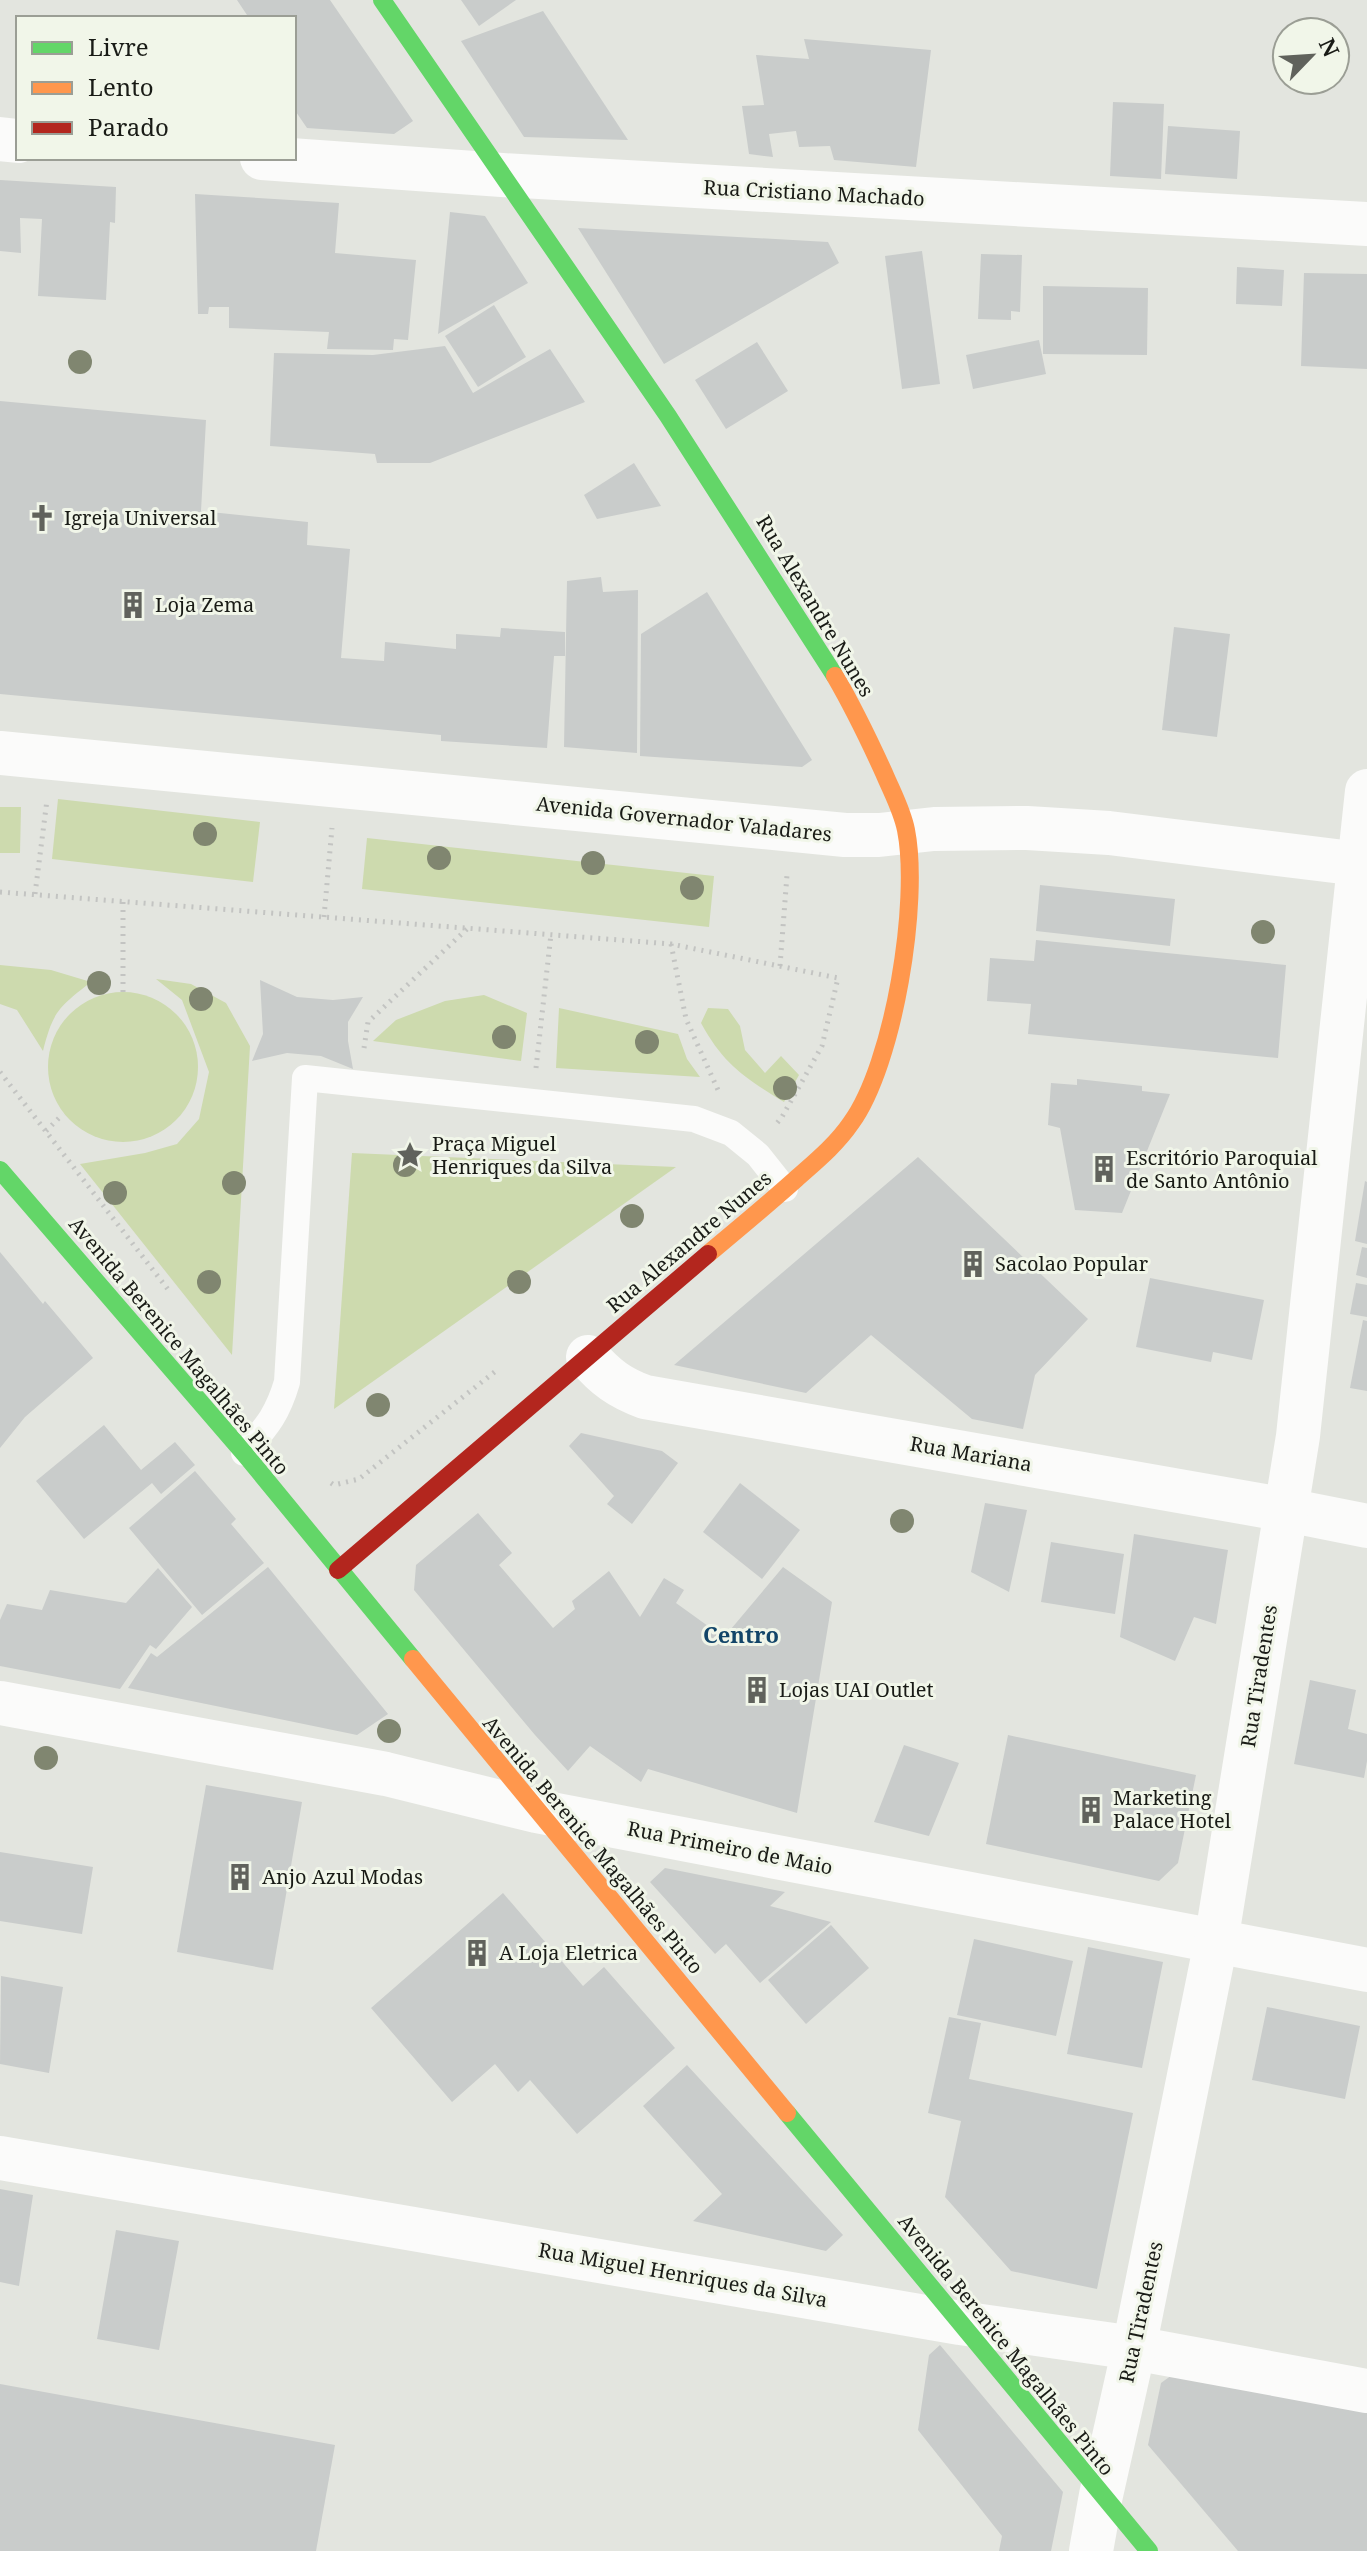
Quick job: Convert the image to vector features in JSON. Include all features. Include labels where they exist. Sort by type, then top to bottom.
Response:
[{"type":"street","name":"Rua Alexandre Nunes","points":[[338,1570],[785,1189],[825,1153],[857,1115],[877,1072],[897,988],[909,916],[911,870],[907,832],[875,751],[829,663],[730,509],[382,0]]},
{"type":"street","name":"Rua Cristiano Machado","points":[[290,160],[502,175],[1367,224]]},
{"type":"street","name":"Avenida Governador Valadares","points":[[0,753],[845,835],[934,829],[1027,828],[1096,832],[1363,864]]},
{"type":"street","name":"Rua Tiradentes","points":[[1091,2551],[1216,1942],[1287,1510],[1363,864],[1367,791]]},
{"type":"street","name":"Avenida Berenice Magalhães Pinto","points":[[0,1170],[244,1453],[1149,2551]]},
{"type":"street","name":"Rua Mariana","points":[[588,1357],[604,1376],[622,1389],[645,1397],[1367,1526]]},
{"type":"street","name":"Rua Primeiro de Maio","points":[[0,1703],[386,1774],[536,1811],[1367,1970]]},
{"type":"street","name":"Rua Miguel Henriques da Silva","points":[[0,2158],[960,2323],[1134,2348],[1367,2391]]},
{"type":"lane","points":[[244,1453],[270,1423],[280,1406],[287,1382],[305,1078],[694,1119],[744,1144],[758,1155],[785,1189]]},
{"type":"path","points":[[35,894],[52,758]]},
{"type":"path","points":[[324,917],[332,823]]},
{"type":"path","points":[[780,966],[788,865]]},
{"type":"path","points":[[0,892],[671,944],[838,978],[822,1046],[782,1117],[744,1144],[686,1019],[671,944]]},
{"type":"path","points":[[123,901],[123,992]]},
{"type":"path","points":[[363,1084],[368,1022],[467,928]]},
{"type":"path","points":[[533,1102],[551,934]]},
{"type":"path","points":[[0,1072],[173,1296]]},
{"type":"path","points":[[46,1131],[63,1114]]},
{"type":"path","points":[[324,1476],[334,1485],[359,1479],[507,1362]]},
{"type":"green space","points":[[58,799],[260,822],[253,882],[52,859]]},
{"type":"green space","points":[[0,807],[21,807],[20,853],[0,853]]},
{"type":"green space","points":[[367,838],[714,876],[709,927],[362,889]]},
{"type":"green space","points":[[0,965],[51,970],[91,982],[71,998],[54,1018],[43,1051],[17,1010],[0,1004]]},
{"type":"green space","points":[[156,979],[191,984],[226,1003],[250,1046],[232,1355],[80,1164],[177,1144],[199,1119],[209,1072],[182,1000]]},
{"type":"green space","points":[[123,992],[152,997],[176,1014],[193,1038],[198,1067],[193,1096],[176,1120],[152,1137],[123,1142],[94,1137],[70,1120],[53,1096],[48,1067],[53,1038],[70,1014],[94,997]]},
{"type":"green space","points":[[484,995],[527,1013],[521,1061],[373,1041],[396,1020],[445,1001]]},
{"type":"green space","points":[[559,1008],[678,1034],[687,1059],[700,1077],[556,1068]]},
{"type":"green space","points":[[708,1008],[728,1009],[740,1026],[745,1050],[765,1073],[781,1056],[799,1075],[784,1102],[747,1078],[718,1050],[701,1023]]},
{"type":"green space","points":[[352,1153],[676,1167],[334,1409]]},
{"type":"building","points":[[237,0],[330,0],[413,121],[394,134],[307,128],[296,112],[296,16],[248,16]]},
{"type":"building","points":[[461,0],[516,0],[479,26]]},
{"type":"building","points":[[543,11],[628,140],[524,137],[461,41]]},
{"type":"building","points":[[804,39],[931,50],[916,167],[834,160],[830,146],[799,147],[796,131],[769,134],[773,157],[749,154],[742,106],[764,105],[756,55],[809,59]]},
{"type":"building","points":[[1113,102],[1164,104],[1161,179],[1110,176]]},
{"type":"building","points":[[1168,126],[1240,131],[1237,179],[1165,174]]},
{"type":"building","points":[[0,180],[116,187],[115,223],[110,222],[106,300],[38,296],[42,219],[20,218],[21,253],[0,251]]},
{"type":"building","points":[[195,194],[339,203],[335,253],[416,260],[408,340],[394,339],[393,350],[327,349],[329,332],[229,328],[229,307],[209,307],[208,314],[198,314]]},
{"type":"building","points":[[450,212],[485,216],[528,283],[438,334]]},
{"type":"building","points":[[578,228],[828,242],[839,263],[664,364]]},
{"type":"building","points":[[922,251],[940,384],[902,389],[885,256]]},
{"type":"building","points":[[981,254],[1022,255],[1020,312],[1011,311],[1011,320],[978,319]]},
{"type":"building","points":[[1237,267],[1284,270],[1282,306],[1236,304]]},
{"type":"building","points":[[1304,273],[1367,274],[1367,369],[1301,366]]},
{"type":"building","points":[[1043,286],[1148,288],[1147,355],[1043,354]]},
{"type":"building","points":[[494,305],[526,357],[478,387],[445,336]]},
{"type":"building","points":[[1039,340],[1046,374],[973,389],[966,355]]},
{"type":"building","points":[[757,342],[788,391],[726,429],[695,380]]},
{"type":"building","points":[[445,346],[473,393],[550,349],[585,402],[430,463],[377,463],[375,454],[270,446],[274,353],[373,355]]},
{"type":"building","points":[[0,401],[206,420],[201,511],[308,522],[307,545],[350,549],[341,658],[384,661],[385,642],[456,649],[456,634],[500,637],[501,628],[565,632],[565,656],[554,656],[547,748],[441,741],[441,735],[0,694]]},
{"type":"building","points":[[634,463],[661,506],[597,519],[584,495]]},
{"type":"building","points":[[601,577],[603,592],[638,590],[637,753],[564,747],[567,581]]},
{"type":"building","points":[[707,592],[812,760],[802,767],[640,756],[641,634]]},
{"type":"building","points":[[1174,627],[1230,634],[1217,737],[1162,730]]},
{"type":"building","points":[[1040,885],[1175,899],[1170,946],[1036,931]]},
{"type":"building","points":[[1036,940],[1286,965],[1278,1058],[1028,1034],[1031,1004],[987,1001],[990,958],[1034,961]]},
{"type":"building","points":[[260,980],[297,997],[333,1000],[363,997],[348,1022],[353,1069],[321,1056],[287,1053],[252,1061],[263,1034]]},
{"type":"building","name":"Escritório Paroquial de Santo Antônio","points":[[1077,1079],[1142,1086],[1142,1091],[1170,1094],[1122,1213],[1075,1210],[1060,1128],[1048,1125],[1051,1083],[1077,1085]]},
{"type":"building","points":[[918,1157],[1088,1319],[1035,1375],[1023,1429],[972,1419],[871,1335],[806,1393],[674,1365]]},
{"type":"building","points":[[1367,1182],[1367,1244],[1355,1241]]},
{"type":"building","points":[[1362,1247],[1367,1248],[1367,1278],[1356,1275]]},
{"type":"building","points":[[0,1252],[93,1358],[25,1417],[0,1448]]},
{"type":"building","points":[[1150,1278],[1264,1300],[1252,1360],[1213,1352],[1211,1362],[1136,1347]]},
{"type":"building","points":[[1356,1283],[1367,1285],[1367,1317],[1350,1314]]},
{"type":"building","points":[[1363,1320],[1367,1321],[1367,1391],[1350,1388]]},
{"type":"building","points":[[104,1425],[141,1470],[175,1442],[195,1465],[161,1494],[152,1483],[84,1539],[36,1481]]},
{"type":"building","points":[[581,1433],[662,1451],[678,1463],[632,1524],[607,1504],[614,1496],[569,1446]]},
{"type":"building","points":[[195,1471],[236,1519],[231,1524],[264,1563],[202,1615],[129,1528]]},
{"type":"building","points":[[740,1483],[800,1530],[762,1579],[703,1532]]},
{"type":"building","points":[[985,1503],[1027,1510],[1009,1592],[971,1572]]},
{"type":"building","points":[[478,1513],[512,1553],[499,1565],[553,1628],[575,1609],[572,1601],[609,1571],[640,1617],[664,1578],[684,1590],[676,1603],[726,1639],[783,1567],[832,1602],[797,1813],[648,1769],[641,1782],[590,1746],[568,1771],[414,1590],[416,1565]]},
{"type":"building","points":[[1134,1534],[1228,1550],[1216,1624],[1194,1617],[1175,1661],[1120,1637]]},
{"type":"building","points":[[1051,1542],[1124,1554],[1115,1614],[1041,1602]]},
{"type":"building","points":[[268,1567],[388,1714],[357,1735],[128,1688],[151,1653],[157,1657]]},
{"type":"building","points":[[158,1568],[192,1607],[156,1649],[150,1645],[120,1689],[0,1666],[0,1620],[7,1604],[42,1610],[50,1590],[126,1603]]},
{"type":"building","points":[[1310,1680],[1356,1690],[1348,1729],[1367,1734],[1364,1778],[1294,1764]]},
{"type":"building","name":"Marketing Palace Hotel","points":[[1008,1735],[1196,1775],[1178,1863],[1159,1881],[986,1844]]},
{"type":"building","points":[[904,1745],[959,1763],[929,1836],[874,1822]]},
{"type":"building","name":"Anjo Azul Modas","points":[[206,1785],[302,1802],[273,1970],[177,1952]]},
{"type":"building","points":[[0,1852],[93,1867],[82,1934],[0,1921]]},
{"type":"building","points":[[665,1868],[785,1892],[770,1906],[831,1922],[760,1983],[726,1944],[715,1954],[650,1882]]},
{"type":"building","points":[[503,1893],[583,1986],[604,1967],[675,2048],[577,2134],[530,2080],[518,2092],[495,2064],[452,2102],[371,2008]]},
{"type":"building","points":[[831,1925],[869,1968],[806,2024],[768,1980]]},
{"type":"building","points":[[974,1939],[1073,1961],[1056,2036],[957,2015]]},
{"type":"building","points":[[1088,1947],[1163,1962],[1142,2068],[1067,2054]]},
{"type":"building","points":[[1,1976],[63,1987],[49,2073],[0,2064]]},
{"type":"building","points":[[1267,2007],[1360,2026],[1345,2099],[1252,2080]]},
{"type":"building","points":[[949,2017],[981,2023],[969,2079],[1133,2113],[1097,2289],[1011,2271],[945,2197],[961,2121],[928,2113]]},
{"type":"building","points":[[687,2065],[843,2235],[826,2251],[693,2221],[722,2194],[643,2106]]},
{"type":"building","points":[[0,2189],[33,2195],[19,2286],[0,2282]]},
{"type":"building","points":[[116,2230],[179,2241],[159,2350],[97,2339]]},
{"type":"building","points":[[940,2345],[1063,2492],[1051,2551],[999,2551],[1002,2536],[918,2430],[929,2355]]},
{"type":"building","points":[[1179,2370],[1367,2408],[1367,2551],[1238,2551],[1148,2445],[1161,2383]]},
{"type":"building","points":[[0,2384],[335,2445],[316,2551],[0,2551]]},
{"type":"traffic: fast","points":[[382,0],[668,416],[835,676]]},
{"type":"traffic: fast","points":[[0,1170],[244,1453],[413,1659]]},
{"type":"traffic: fast","points":[[787,2113],[1149,2551]]},
{"type":"traffic: slow","points":[[708,1254],[810,1166],[845,1131],[866,1096],[891,1023],[906,938],[909,897],[906,830],[878,761],[835,676]]},
{"type":"traffic: slow","points":[[413,1659],[787,2113]]},
{"type":"traffic: jam","points":[[338,1570],[708,1254]]},
{"type":"place","name":"Igreja Universal","points":[[42,518]]},
{"type":"place","name":"Loja Zema","points":[[133,605]]},
{"type":"place","name":"Praça Miguel Henriques da Silva","points":[[410,1155]]},
{"type":"place","name":"Escritório Paroquial de Santo Antônio","points":[[1104,1169]]},
{"type":"place","name":"Sacolao Popular","points":[[973,1264]]},
{"type":"place","name":"Lojas UAI Outlet","points":[[757,1690]]},
{"type":"place","name":"Marketing Palace Hotel","points":[[1091,1810]]},
{"type":"place","name":"Anjo Azul Modas","points":[[240,1877]]},
{"type":"place","name":"A Loja Eletrica","points":[[477,1953]]},
{"type":"district","name":"Centro","points":[[741,1635]]}]
